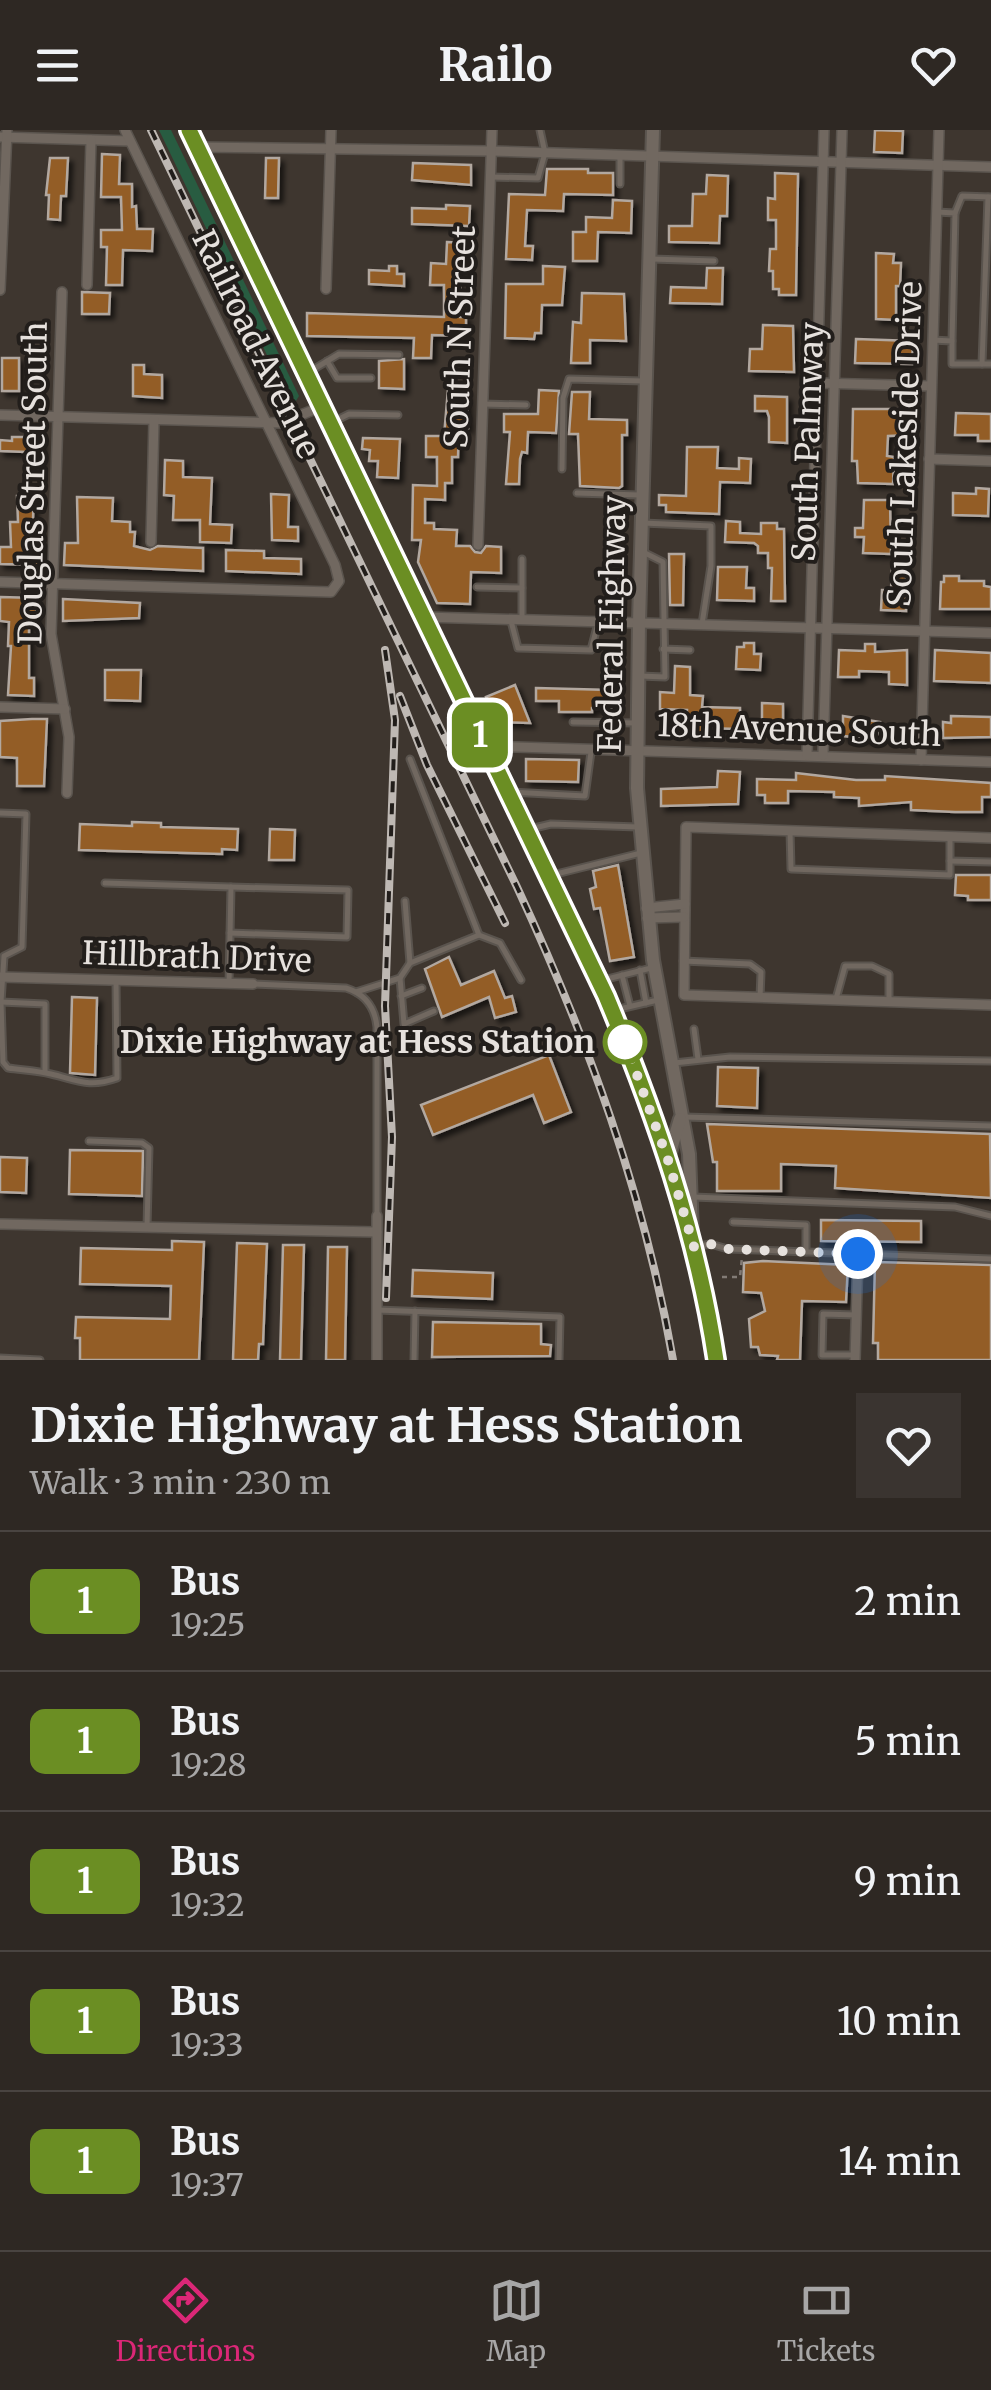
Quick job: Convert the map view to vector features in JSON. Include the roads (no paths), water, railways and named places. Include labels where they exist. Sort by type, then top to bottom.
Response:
[{"type":"main road","points":[[188,130],[612,1010],[668,1160],[693,1243],[716,1360]]},
{"type":"main road","name":"Federal Highway","points":[[653,130],[636,750],[647,969],[681,1117],[692,1197],[693,1243]]},
{"type":"main road","name":"Federal Highway","points":[[668,1160],[681,1117]]},
{"type":"street","name":"Railroad Avenue","points":[[53,584],[331,592],[339,582],[335,565],[124,130]]},
{"type":"street","points":[[326,289],[331,130]]},
{"type":"street","name":"South N Street","points":[[478,545],[492,130]]},
{"type":"street","name":"South Palmway","points":[[807,755],[824,130]]},
{"type":"street","name":"South Palmway","points":[[822,756],[842,130]]},
{"type":"street","name":"South Lakeside Drive","points":[[921,760],[939,130]]},
{"type":"street","points":[[0,290],[4,135],[130,141]]},
{"type":"street","points":[[87,285],[91,140]]},
{"type":"street","points":[[196,146],[491,151],[991,168]]},
{"type":"street","name":"Douglas Street South","points":[[62,292],[52,651],[68,736],[67,793]]},
{"type":"street","points":[[817,383],[931,386]]},
{"type":"street","points":[[0,415],[266,423],[292,421],[322,406]]},
{"type":"street","points":[[150,542],[154,420]]},
{"type":"street","points":[[929,460],[991,461]]},
{"type":"street","points":[[0,582],[53,584]]},
{"type":"street","points":[[424,617],[991,633]]},
{"type":"street","points":[[0,707],[64,709]]},
{"type":"street","name":"18th Avenue South","points":[[486,746],[991,762]]},
{"type":"street","points":[[991,838],[686,827],[683,962],[684,995],[991,1005]]},
{"type":"street","points":[[647,913],[685,904]]},
{"type":"street","points":[[647,913],[684,917]]},
{"type":"street","name":"Hillbrath Drive","points":[[2,977],[253,984]]},
{"type":"street","points":[[377,1216],[377,1360]]},
{"type":"street","points":[[0,1224],[377,1232]]},
{"type":"street","points":[[855,1358],[858,1254]]},
{"type":"lane","points":[[490,178],[538,178],[545,153],[540,130]]},
{"type":"lane","points":[[620,156],[620,184]]},
{"type":"lane","points":[[982,364],[989,197],[962,196],[955,212],[952,364],[982,364],[991,364]]},
{"type":"lane","points":[[936,212],[955,212]]},
{"type":"lane","points":[[650,258],[714,261]]},
{"type":"lane","points":[[932,340],[952,341]]},
{"type":"lane","points":[[306,373],[339,354],[399,355]]},
{"type":"lane","points":[[326,361],[336,378],[371,378]]},
{"type":"lane","points":[[562,469],[563,398],[569,379],[646,381]]},
{"type":"lane","points":[[483,404],[526,404]]},
{"type":"lane","points":[[331,424],[349,414],[398,415]]},
{"type":"lane","points":[[577,493],[642,495]]},
{"type":"lane","points":[[642,523],[712,526],[711,566],[702,624]]},
{"type":"lane","points":[[638,676],[665,676],[664,562],[641,551]]},
{"type":"lane","points":[[522,559],[522,618]]},
{"type":"lane","points":[[478,587],[522,588]]},
{"type":"lane","points":[[510,618],[518,648],[591,650],[598,620]]},
{"type":"lane","points":[[663,650],[690,650]]},
{"type":"lane","points":[[573,722],[636,723]]},
{"type":"lane","points":[[508,792],[585,796],[592,749]]},
{"type":"lane","points":[[410,759],[478,936]]},
{"type":"lane","points":[[0,813],[26,814],[22,947],[4,956],[2,977],[4,1062],[8,1068],[45,1073],[71,1082],[103,1083],[117,1078],[116,980]]},
{"type":"lane","points":[[527,830],[551,824],[639,827]]},
{"type":"lane","points":[[790,831],[791,869],[950,875],[950,836]]},
{"type":"lane","points":[[549,876],[641,853]]},
{"type":"lane","points":[[950,861],[991,862]]},
{"type":"lane","points":[[104,884],[348,890],[346,938],[230,933]]},
{"type":"lane","points":[[228,983],[231,887]]},
{"type":"lane","points":[[405,901],[410,963]]},
{"type":"lane","points":[[434,1011],[404,1024],[400,978],[410,963],[478,936],[500,943],[520,980]]},
{"type":"lane","points":[[683,962],[750,964],[761,972],[760,998]]},
{"type":"lane","points":[[835,1000],[845,966],[872,966],[889,974],[889,1002]]},
{"type":"lane","points":[[599,981],[647,969]]},
{"type":"lane","points":[[622,975],[630,1007]]},
{"type":"lane","points":[[356,992],[400,978]]},
{"type":"lane","name":"Hillbrath Drive","points":[[253,984],[338,986],[356,992],[371,1005],[376,1019],[377,1216]]},
{"type":"lane","points":[[401,996],[422,988]]},
{"type":"lane","points":[[2,1002],[45,1004],[45,1073]]},
{"type":"lane","points":[[612,1010],[652,1002]]},
{"type":"lane","points":[[694,1029],[698,1060]]},
{"type":"lane","points":[[670,1064],[730,1057],[991,1061]]},
{"type":"lane","points":[[681,1117],[991,1126]]},
{"type":"lane","points":[[89,1141],[142,1143],[149,1148],[148,1227]]},
{"type":"lane","points":[[692,1197],[956,1207],[991,1216]]},
{"type":"lane","points":[[734,1222],[806,1225],[806,1252]]},
{"type":"lane","points":[[693,1243],[750,1252],[991,1259]]},
{"type":"lane","points":[[377,1310],[560,1317],[559,1360]]},
{"type":"lane","points":[[414,1360],[415,1312]]},
{"type":"lane","points":[[855,1358],[822,1355],[823,1314],[856,1315]]},
{"type":"lane","points":[[0,1358],[40,1360]]},
{"type":"railway","points":[[151,130],[543,944],[590,1060],[630,1177],[673,1360]]},
{"type":"railway","points":[[385,650],[395,720],[385,1006],[392,1137],[386,1298]]},
{"type":"railway","points":[[400,696],[427,765],[505,923]]},
{"type":"place","name":"Dixie Highway at Hess Station","points":[[625,1042]]}]
